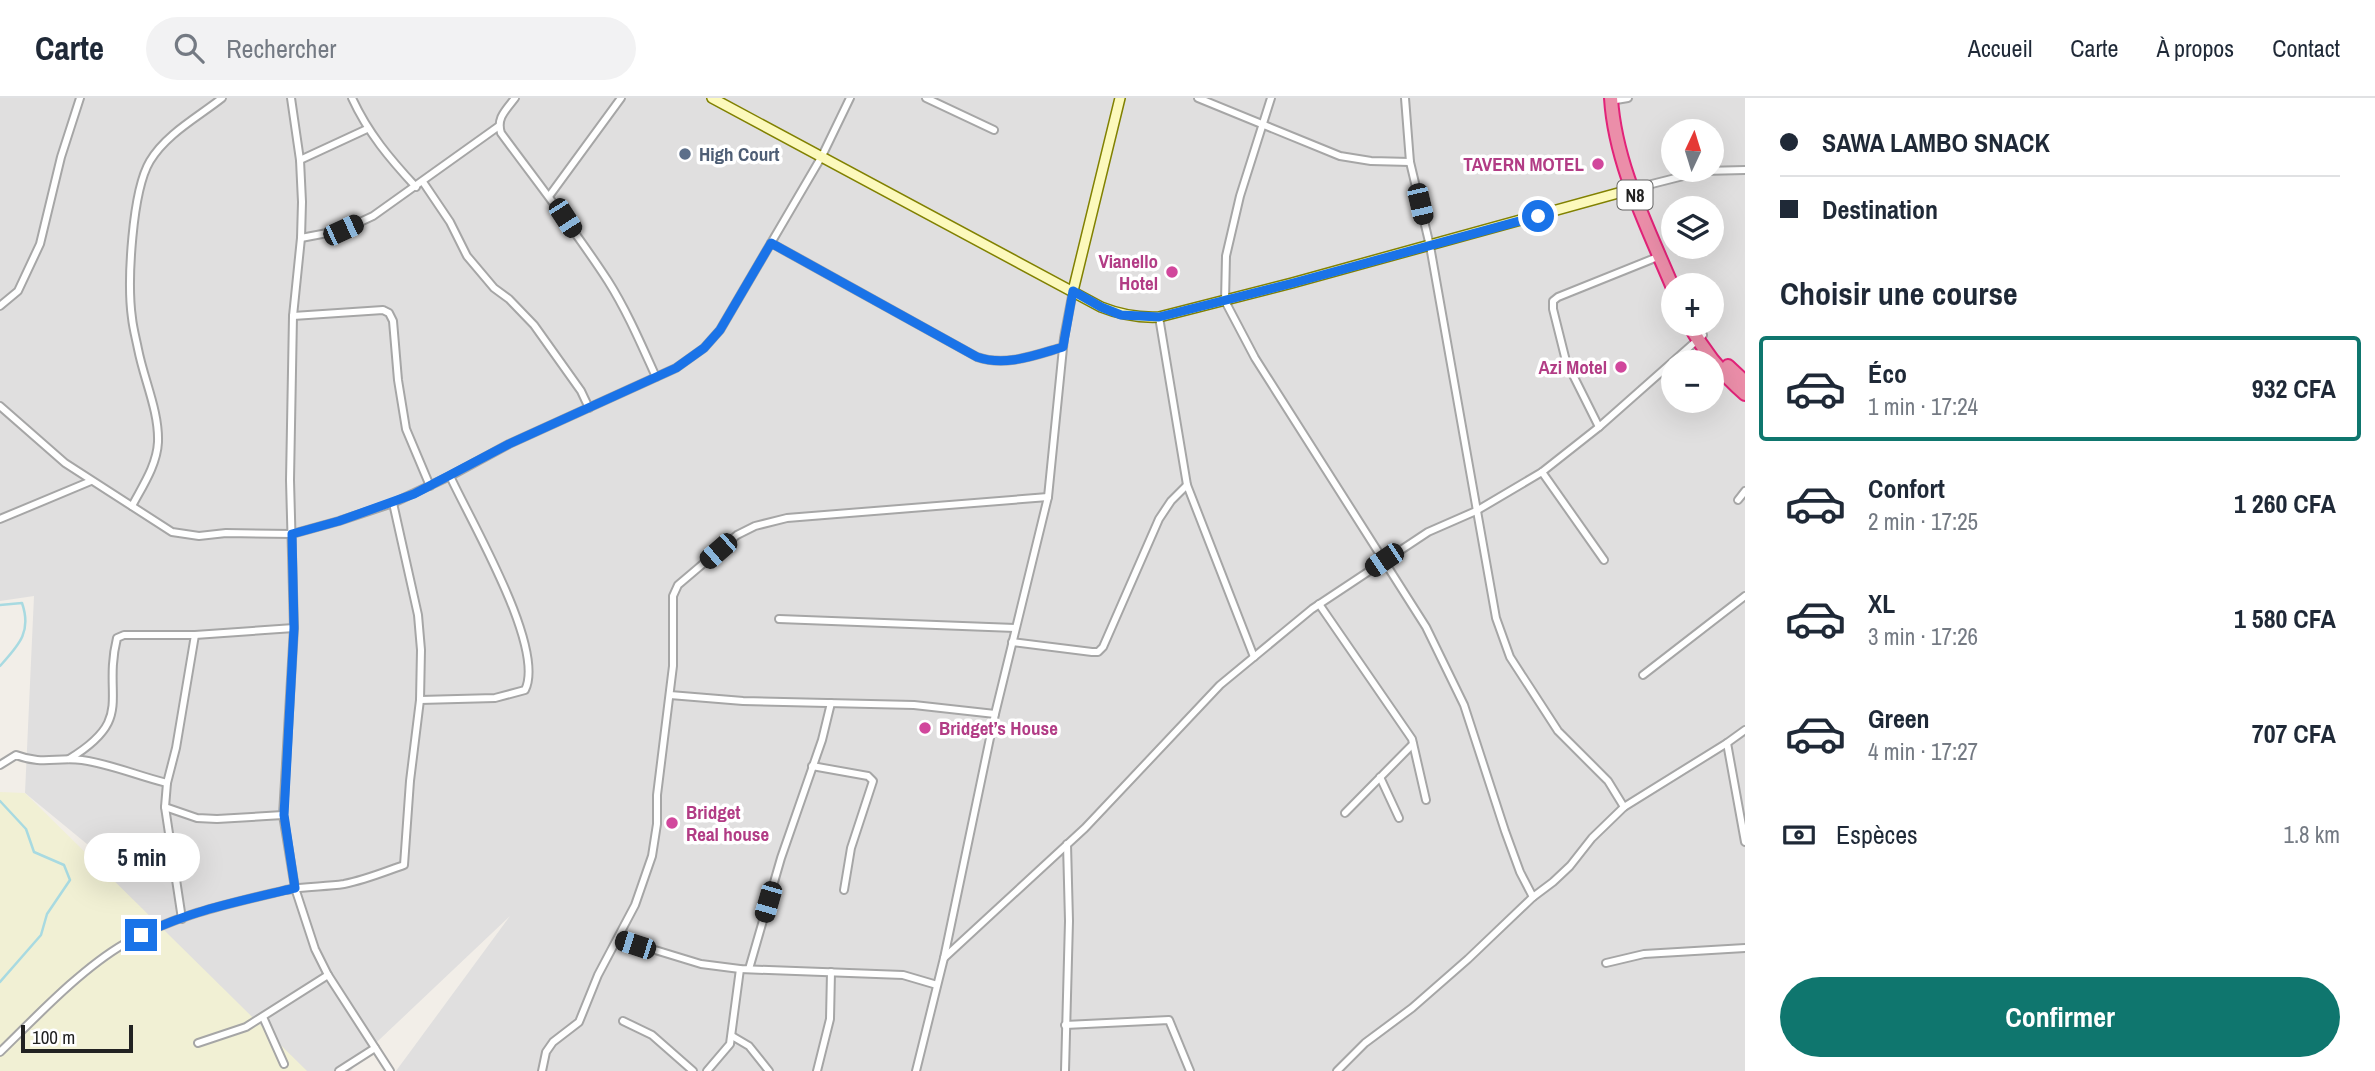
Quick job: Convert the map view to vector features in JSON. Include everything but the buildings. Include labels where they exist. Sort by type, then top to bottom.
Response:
[{"type":"highway","name":"N8","points":[[1618,98],[1623,142],[1636,188],[1667,273]]},
{"type":"highway","name":"N8","points":[[1636,188],[1674,273]]},
{"type":"highway","points":[[1701,336],[1720,367],[1745,394]]},
{"type":"highway","points":[[1702,336],[1745,382]]},
{"type":"street","points":[[0,306],[18,291],[40,244],[61,157],[80,98]]},
{"type":"street","points":[[132,506],[151,470],[158,443],[153,404],[132,317],[130,281],[142,177],[151,159],[166,142],[184,125],[222,98]]},
{"type":"street","points":[[291,98],[300,160],[301,238],[293,316],[290,480],[294,628],[284,815],[295,888],[315,949],[328,975],[390,1071]]},
{"type":"street","points":[[352,98],[367,129],[389,158],[420,184],[450,222],[467,256],[494,288],[509,299],[534,325],[581,391],[589,408]]},
{"type":"street","points":[[515,98],[500,117],[502,133],[550,195],[608,282],[656,377]]},
{"type":"street","points":[[550,195],[621,98]]},
{"type":"street","points":[[712,98],[1101,307],[1121,315],[1159,317],[1703,171],[1745,170]]},
{"type":"street","points":[[0,406],[65,463],[172,532],[199,536],[226,533],[292,534],[393,503],[509,444],[656,377],[690,359],[704,348],[720,330],[822,156],[850,98]]},
{"type":"street","points":[[926,98],[994,130]]},
{"type":"street","points":[[916,1071],[944,958],[995,714],[1048,497],[1063,347],[1073,291],[1120,98]]},
{"type":"street","points":[[1198,98],[1340,156],[1371,161],[1410,162]]},
{"type":"street","points":[[1271,98],[1240,196],[1226,256],[1225,300],[1255,358],[1426,627],[1464,705],[1520,873],[1533,897]]},
{"type":"street","points":[[1405,98],[1410,162],[1430,246],[1496,618],[1510,657],[1558,731],[1608,781],[1624,807]]},
{"type":"street","points":[[301,238],[343,230],[373,216],[499,125]]},
{"type":"street","points":[[300,160],[367,129]]},
{"type":"street","points":[[771,243],[977,357],[991,362],[1006,362],[1063,347]]},
{"type":"street","points":[[1599,427],[1566,361],[1553,302],[1558,297],[1660,256]]},
{"type":"street","points":[[293,316],[383,310],[389,313],[393,321],[406,429],[430,486]]},
{"type":"street","points":[[1159,317],[1187,485],[1254,657]]},
{"type":"street","points":[[944,958],[1085,828],[1220,685],[1319,604],[1384,560],[1428,532],[1476,511],[1542,472],[1599,427],[1696,336]]},
{"type":"street","points":[[1542,472],[1604,560]]},
{"type":"street","points":[[420,700],[513,695],[525,690],[529,681],[528,657],[510,600],[450,476]]},
{"type":"street","points":[[0,519],[91,481]]},
{"type":"street","points":[[1012,642],[1098,652],[1103,647],[1159,519],[1171,501],[1187,485]]},
{"type":"street","points":[[1738,500],[1745,491]]},
{"type":"street","points":[[542,1071],[546,1052],[553,1042],[579,1022],[598,975],[635,905],[652,856],[673,666],[674,590],[737,535],[755,526],[787,518],[1048,497]]},
{"type":"street","points":[[0,1052],[87,972],[123,945],[160,926],[225,905],[295,888],[342,884],[370,878],[404,864],[420,700],[421,650],[418,615],[393,503]]},
{"type":"street","points":[[1643,675],[1745,596]]},
{"type":"street","points":[[1319,604],[1412,739],[1426,800]]},
{"type":"street","points":[[779,619],[1015,628]]},
{"type":"street","points":[[69,759],[88,748],[102,735],[111,719],[117,638],[124,635],[195,635],[294,628]]},
{"type":"street","points":[[182,919],[165,807],[167,783],[176,748],[195,635]]},
{"type":"street","points":[[670,695],[744,701],[914,705],[995,714]]},
{"type":"street","points":[[749,969],[781,858],[822,740],[831,703]]},
{"type":"street","points":[[1337,1071],[1366,1043],[1412,1008],[1468,959],[1570,866],[1592,838],[1624,807],[1745,730]]},
{"type":"street","points":[[1727,743],[1745,842]]},
{"type":"street","points":[[1345,813],[1413,744]]},
{"type":"street","points":[[0,765],[16,755],[37,761],[69,759],[121,769],[167,783]]},
{"type":"street","points":[[811,766],[868,776],[873,781],[851,848],[844,890]]},
{"type":"street","points":[[1380,777],[1399,818]]},
{"type":"street","points":[[165,807],[197,818],[217,820],[284,815]]},
{"type":"street","points":[[1065,1071],[1069,921],[1067,844]]},
{"type":"street","points":[[618,939],[675,958],[740,969],[903,975],[937,985]]},
{"type":"street","points":[[1606,963],[1644,954],[1745,948]]},
{"type":"street","points":[[707,1071],[722,1055],[732,1036],[733,1009],[740,969]]},
{"type":"street","points":[[817,1071],[830,1019],[831,972]]},
{"type":"street","points":[[198,1043],[231,1033],[263,1017],[328,975]]},
{"type":"street","points":[[263,1017],[284,1064]]},
{"type":"street","points":[[1065,1025],[1169,1020],[1190,1071]]},
{"type":"street","points":[[623,1021],[652,1035],[693,1071]]},
{"type":"street","points":[[732,1036],[750,1046],[769,1071]]},
{"type":"street","points":[[339,1071],[375,1048]]},
{"type":"shaded area","points":[[0,98],[1745,98],[1745,1071],[396,1071],[510,916],[360,1058],[351,1071],[0,1071],[0,957],[121,872],[25,793],[34,596],[0,601]]},
{"type":"green space","points":[[0,792],[25,793],[307,1071],[0,1071]]},
{"type":"waterway","points":[[0,605],[22,603],[25,613],[22,638],[0,666]]},
{"type":"waterway","points":[[0,801],[26,829],[34,852],[64,865],[70,880],[47,914],[41,935],[0,982]]},
{"type":"place","name":"High Court","points":[[685,154]]},
{"type":"place","name":"TAVERN MOTEL","points":[[1598,164]]},
{"type":"place","name":"Vianello Hotel","points":[[1172,272]]},
{"type":"place","name":"Azi Motel","points":[[1621,367]]},
{"type":"place","name":"Bridget’s House","points":[[925,728]]},
{"type":"place","name":"Bridget Real house","points":[[672,823]]},
{"type":"route","points":[[141,935],[225,905],[295,888],[284,815],[294,628],[292,534],[339,521],[414,494],[509,444],[676,368],[704,348],[720,330],[771,243],[977,357],[991,362],[1006,362],[1063,347],[1073,291],[1121,315],[1159,317],[1538,216]]}]
